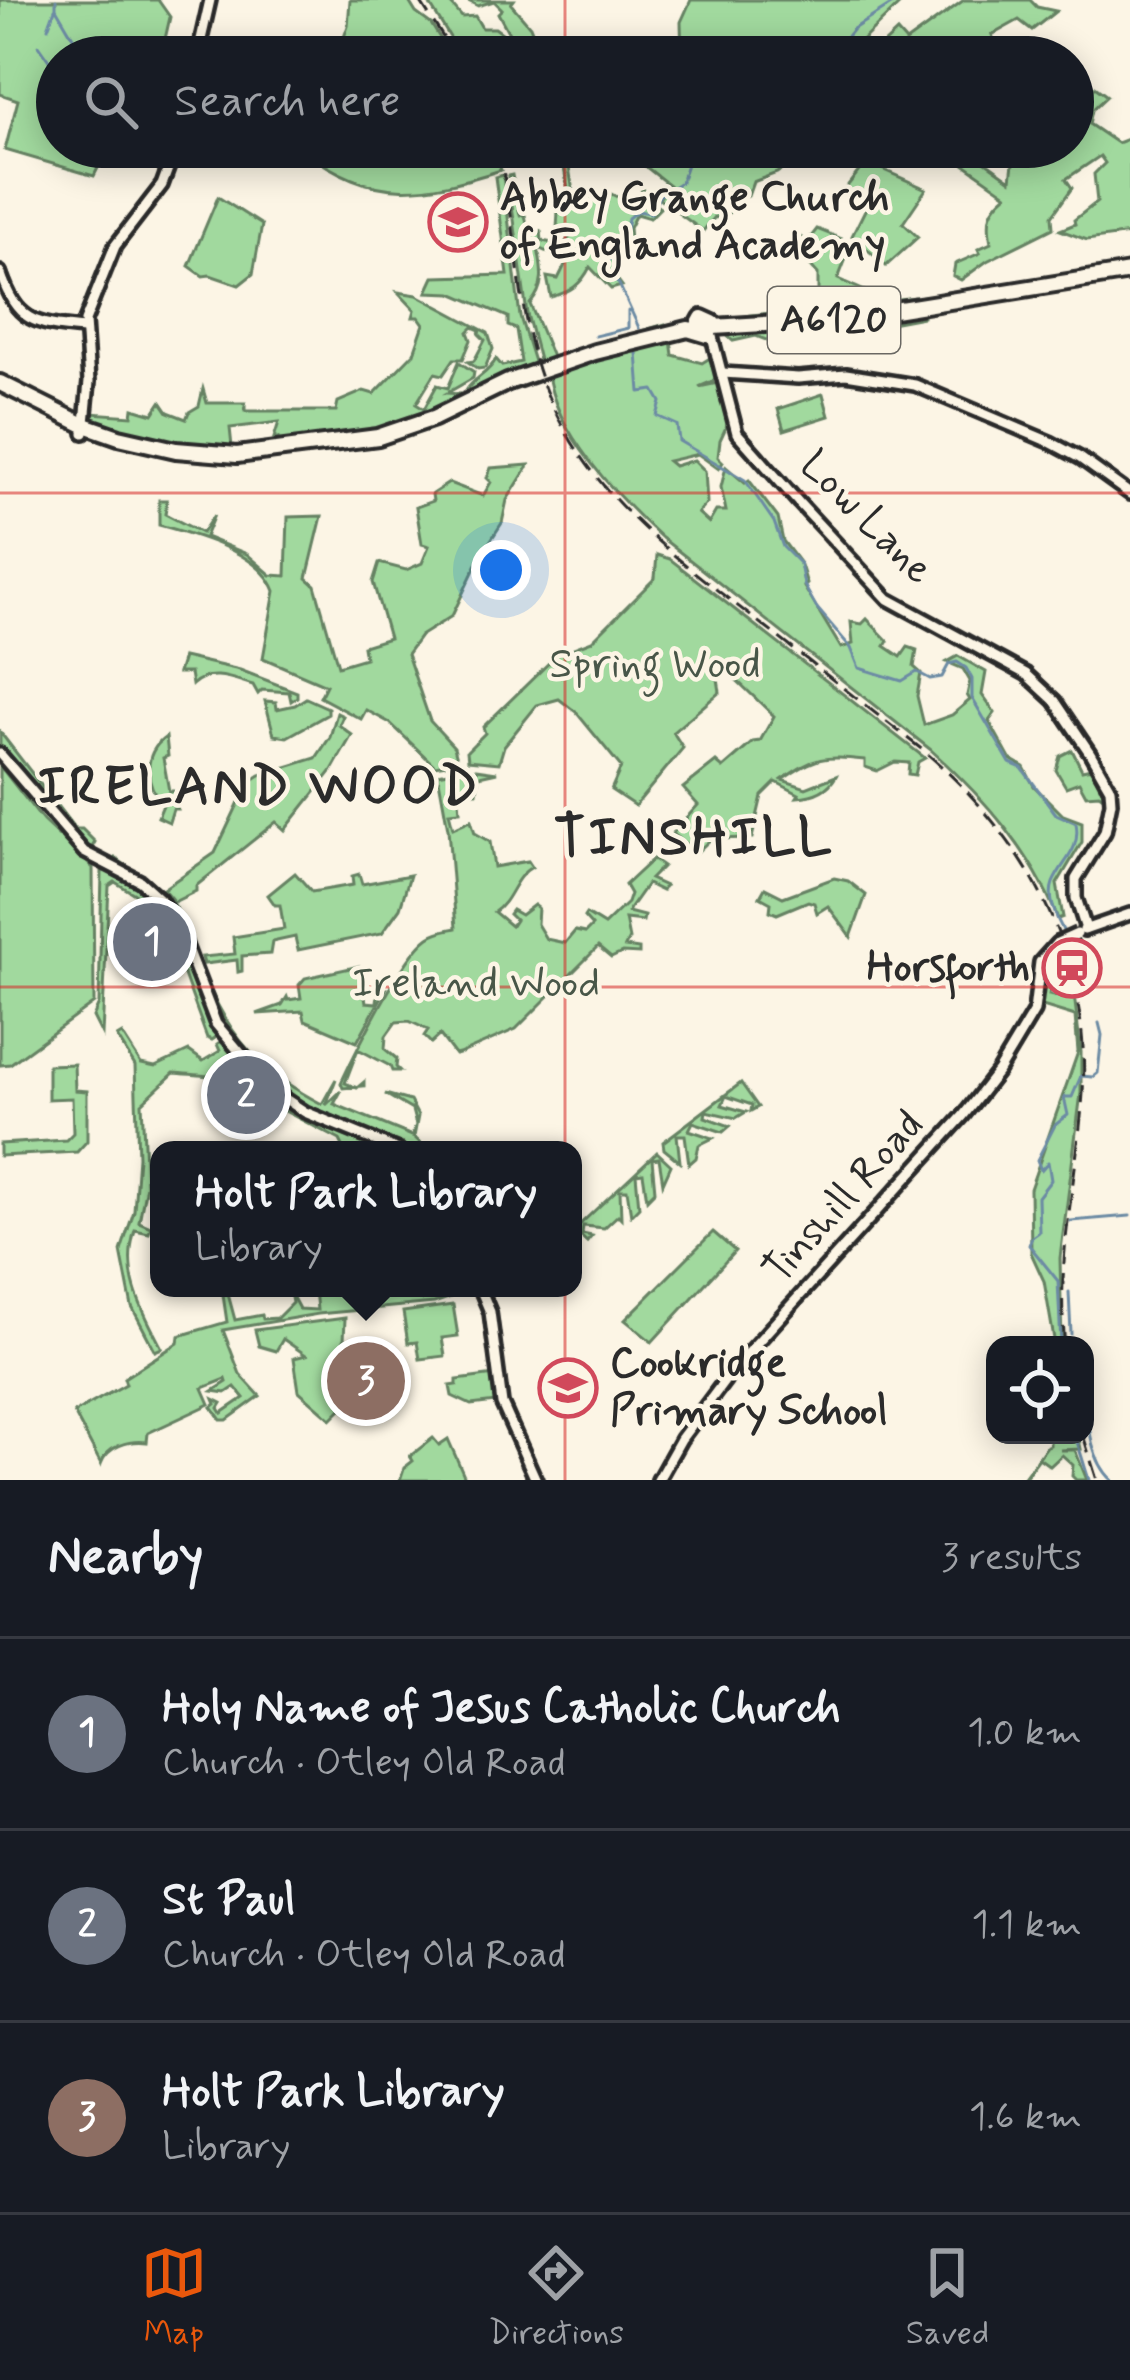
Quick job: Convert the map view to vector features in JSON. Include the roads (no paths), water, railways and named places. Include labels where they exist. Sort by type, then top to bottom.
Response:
[{"type":"highway","name":"A6120","points":[[413,426],[435,422],[537,371],[706,330],[820,322],[1130,272]]},
{"type":"highway","name":"A6120","points":[[0,386],[125,446],[217,461],[378,437],[490,396],[514,380]]},
{"type":"street","points":[[201,36],[210,0]]},
{"type":"street","points":[[79,424],[89,367],[83,329],[115,246],[161,185],[168,168]]},
{"type":"street","points":[[0,272],[7,296],[20,315],[83,329]]},
{"type":"street","name":"Low Lane","points":[[706,330],[723,373],[737,433],[780,482],[888,599],[1002,658],[1039,686],[1090,753],[1110,788],[1111,805],[1105,832],[1075,885],[1082,932]]},
{"type":"street","points":[[723,373],[798,378],[846,374],[915,386],[1060,448],[1130,494]]},
{"type":"street","points":[[0,754],[84,852],[140,881],[160,899],[182,938],[216,1024],[272,1090],[305,1112],[376,1141]]},
{"type":"street","points":[[1082,932],[1130,914]]},
{"type":"street","name":"Tinshill Road","points":[[658,1480],[736,1367],[964,1116],[1034,1011],[1038,967],[1053,945],[1082,932]]},
{"type":"street","points":[[483,1297],[491,1318],[502,1404],[536,1480]]},
{"type":"waterway","points":[[56,0],[72,36]]},
{"type":"waterway","points":[[847,36],[899,0]]},
{"type":"waterway","points":[[48,28],[55,9]]},
{"type":"waterway","points":[[639,328],[619,284],[602,270],[604,263],[622,253],[628,218],[637,211],[651,213],[659,196],[681,182],[686,168]]},
{"type":"waterway","points":[[595,336],[628,328],[628,311]]},
{"type":"waterway","points":[[637,353],[640,392],[654,390],[661,402],[657,416],[677,425],[679,441],[745,480],[774,522],[783,547],[800,564],[816,607],[851,648],[859,668],[902,681],[917,672],[930,679],[942,677],[949,664],[957,662],[966,668],[972,679],[972,698],[1010,763],[1022,768],[1056,814],[1076,823],[1074,848],[1051,891],[1058,921],[1079,953]]},
{"type":"waterway","points":[[1061,1336],[1058,1281],[1029,1245],[1039,1232],[1038,1197],[1051,1180],[1048,1162],[1041,1170],[1037,1160],[1055,1125],[1068,1115],[1064,1097],[1072,1097],[1081,1076],[1098,1073],[1099,1023]]},
{"type":"waterway","points":[[1071,1221],[1130,1216]]},
{"type":"waterway","points":[[1069,1292],[1071,1334]]},
{"type":"waterway","points":[[1078,1444],[1089,1480]]},
{"type":"waterway","points":[[1093,1444],[1112,1480]]},
{"type":"railway","points":[[419,0],[442,36]]},
{"type":"railway","points":[[502,168],[535,359],[563,427],[585,462],[668,550],[924,751],[962,787],[996,825],[1048,909],[1078,1003],[1083,1054],[1082,1106],[1065,1255],[1064,1336]]},
{"type":"railway","points":[[1086,1444],[1097,1480]]},
{"type":"place","name":"Abbey Grange Church of England Academy","points":[[458,222]]},
{"type":"place","name":"Holy Name of Jesus Catholic Church","points":[[152,942]]},
{"type":"place","name":"Horsforth","points":[[1072,968]]},
{"type":"place","name":"St Paul","points":[[246,1095]]},
{"type":"place","name":"Holt Park Library","points":[[366,1381]]},
{"type":"place","name":"Cookridge Primary School","points":[[568,1388]]},
{"type":"district","name":"IRELAND WOOD","points":[[259,788]]},
{"type":"district","name":"TINSHILL","points":[[694,839]]},
{"type":"park label","name":"Spring Wood","points":[[655,665]]},
{"type":"park label","name":"Ireland Wood","points":[[476,984]]}]
